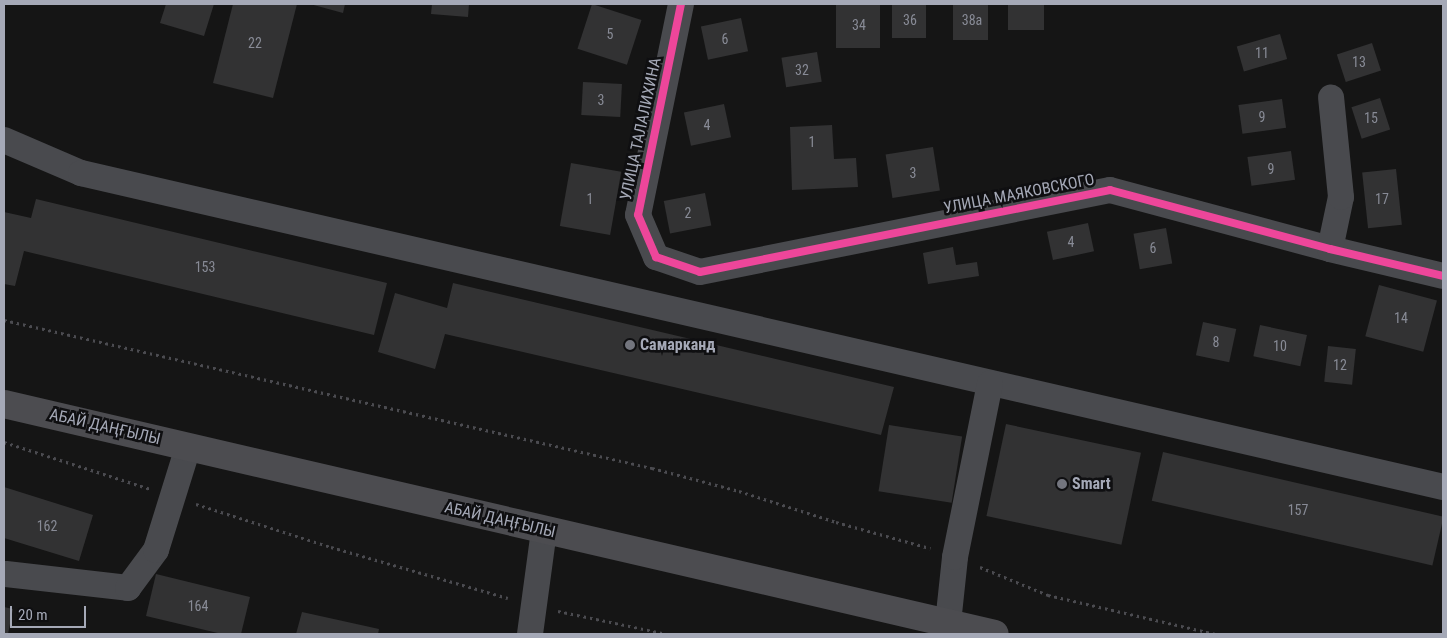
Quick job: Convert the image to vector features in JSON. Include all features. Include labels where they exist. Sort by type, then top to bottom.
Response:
[{"type":"main road","name":"АБАЙ ДАҢҒЫЛЫ","points":[[4,404],[996,634]]},
{"type":"street","name":"УЛИЦА ТАЛАЛИХИНА","points":[[656,257],[638,216],[681,4]]},
{"type":"street","points":[[1330,249],[1341,197],[1331,97]]},
{"type":"street","points":[[4,140],[81,174],[1443,487]]},
{"type":"street","name":"УЛИЦА МАЯКОВСКОГО","points":[[656,257],[700,272],[1110,190],[1330,249],[1443,276]]},
{"type":"street","points":[[948,623],[955,557],[990,383]]},
{"type":"street","points":[[6,574],[128,588],[156,550],[188,447]]},
{"type":"street","points":[[530,634],[544,530]]},
{"type":"path","points":[[4,320],[652,468],[739,491],[836,522],[934,549],[1048,595],[1216,634]]},
{"type":"path","points":[[4,442],[153,490]]},
{"type":"path","points":[[190,502],[331,547],[533,605],[667,634]]},
{"type":"building","points":[[166,4],[214,4],[204,36],[160,23]]},
{"type":"building","points":[[233,4],[297,4],[273,98],[213,83]]},
{"type":"building","points":[[310,4],[345,4],[343,13]]},
{"type":"building","points":[[432,4],[469,4],[468,17],[431,14]]},
{"type":"building","points":[[592,4],[641,20],[627,65],[577,49]]},
{"type":"building","points":[[836,4],[880,4],[880,48],[836,48]]},
{"type":"building","points":[[892,4],[926,4],[926,38],[892,38]]},
{"type":"building","points":[[953,4],[988,4],[988,40],[953,40]]},
{"type":"building","points":[[1008,4],[1044,4],[1044,30],[1008,30]]},
{"type":"building","points":[[741,18],[748,51],[708,60],[701,27]]},
{"type":"building","points":[[1280,34],[1287,59],[1244,71],[1237,46]]},
{"type":"building","points":[[1372,43],[1381,71],[1346,82],[1337,54]]},
{"type":"building","points":[[817,52],[822,82],[786,87],[781,58]]},
{"type":"building","points":[[583,82],[622,84],[620,117],[581,115]]},
{"type":"building","points":[[1380,98],[1390,129],[1362,139],[1351,107]]},
{"type":"building","points":[[1282,99],[1286,128],[1242,134],[1238,105]]},
{"type":"building","points":[[724,104],[731,137],[691,146],[684,113]]},
{"type":"building","points":[[832,125],[834,159],[856,158],[858,187],[792,190],[790,127]]},
{"type":"building","points":[[933,147],[940,190],[892,198],[886,155]]},
{"type":"building","points":[[1291,151],[1295,180],[1251,186],[1247,157]]},
{"type":"building","points":[[571,163],[621,172],[610,235],[560,226]]},
{"type":"building","points":[[1396,169],[1402,225],[1368,228],[1362,173]]},
{"type":"building","points":[[705,193],[711,225],[670,233],[664,201]]},
{"type":"building","points":[[36,199],[387,283],[374,335],[24,251],[15,286],[4,284],[4,212],[31,218]]},
{"type":"building","points":[[1088,223],[1094,251],[1053,260],[1047,232]]},
{"type":"building","points":[[1166,228],[1172,263],[1140,269],[1134,234]]},
{"type":"building","points":[[953,247],[956,265],[977,262],[979,276],[928,284],[923,253]]},
{"type":"building","points":[[453,283],[894,387],[881,435],[445,334],[435,369],[378,352],[395,293],[447,308]]},
{"type":"building","points":[[1379,285],[1437,301],[1423,352],[1365,336]]},
{"type":"building","points":[[1203,322],[1236,329],[1229,362],[1196,355]]},
{"type":"building","points":[[1260,325],[1307,335],[1300,366],[1253,356]]},
{"type":"building","points":[[1328,346],[1356,349],[1352,385],[1324,382]]},
{"type":"building","name":"Smart","points":[[1006,424],[1141,453],[1121,545],[986,516]]},
{"type":"building","points":[[889,425],[962,437],[952,503],[879,491]]},
{"type":"building","points":[[1163,452],[1443,517],[1432,566],[1152,501]]},
{"type":"building","points":[[4,487],[93,515],[79,561],[4,538]]},
{"type":"building","points":[[156,574],[250,597],[241,634],[222,634],[146,616]]},
{"type":"building","points":[[4,607],[13,609],[8,634],[4,634]]},
{"type":"building","points":[[302,612],[379,629],[378,634],[296,634]]},
{"type":"cycle path","points":[[681,4],[638,215],[656,257],[700,272],[1110,190],[1330,249],[1443,276]]},
{"type":"place","name":"Самарканд","points":[[630,345]]},
{"type":"place","name":"Smart","points":[[1062,484]]}]
